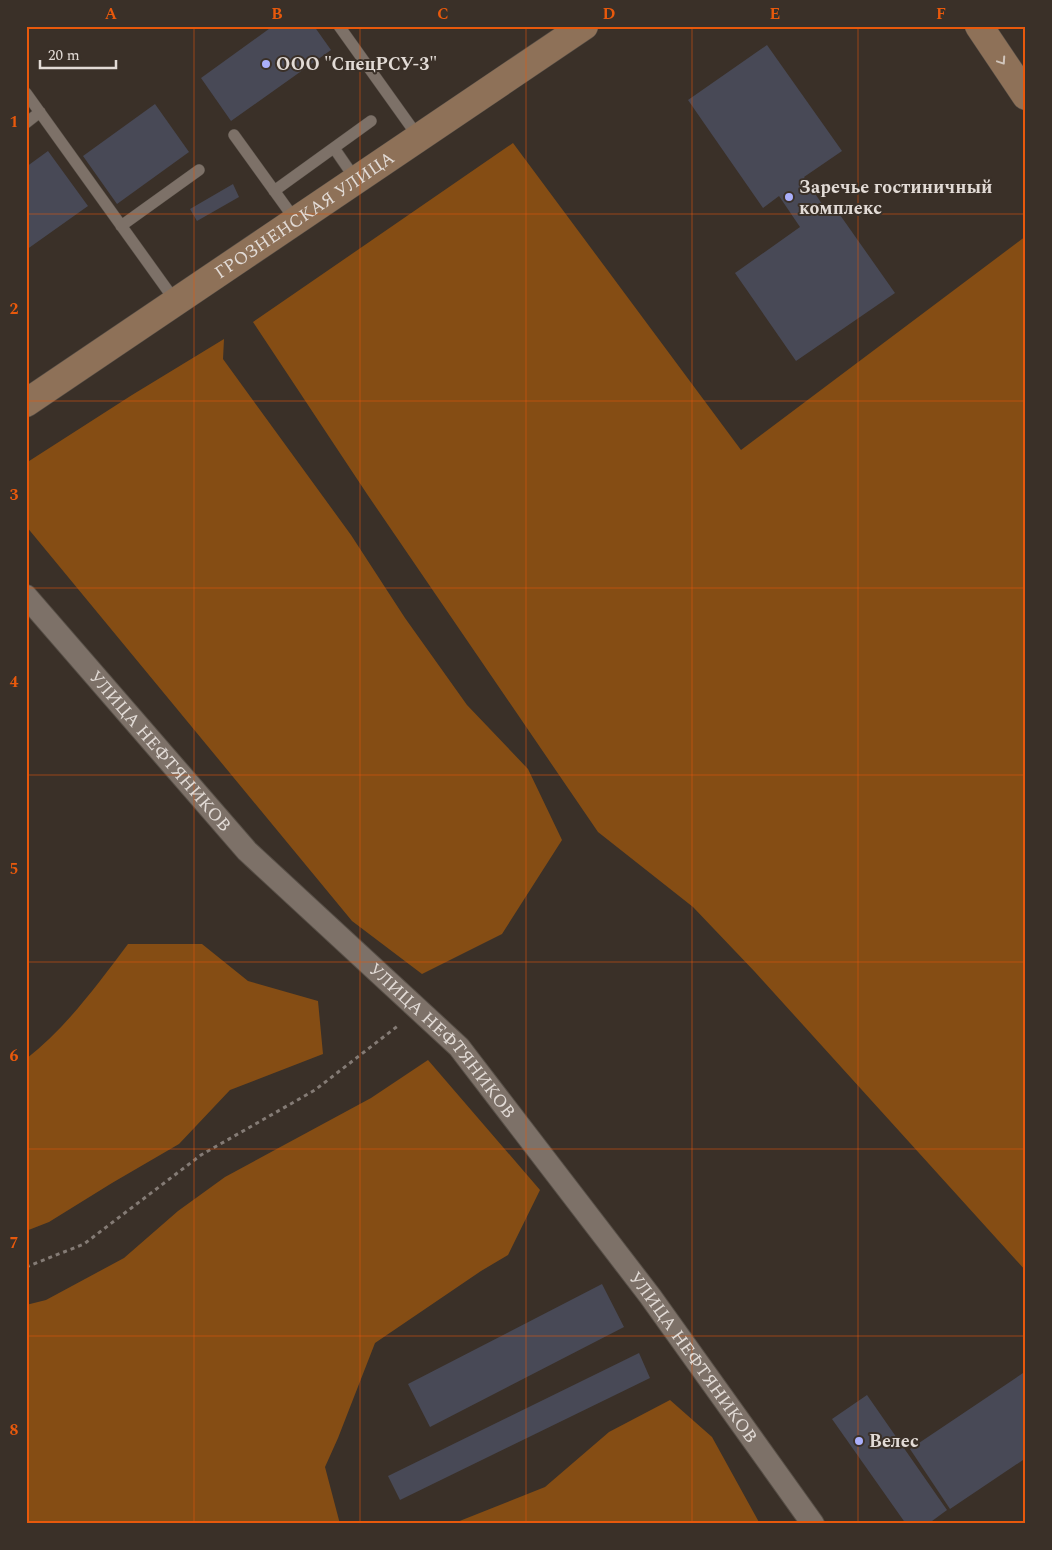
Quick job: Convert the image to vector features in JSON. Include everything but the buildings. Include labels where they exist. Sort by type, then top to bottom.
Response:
[{"type":"main road","points":[[979,26],[1026,96]]},
{"type":"main road","name":"ГРОЗНЕНСКАЯ УЛИЦА","points":[[26,403],[581,27]]},
{"type":"street","name":"УЛИЦА НЕФТЯНИКОВ","points":[[26,596],[247,851],[459,1047],[644,1289],[813,1524]]},
{"type":"lane","points":[[339,26],[419,138]]},
{"type":"lane","points":[[26,93],[176,302]]},
{"type":"lane","points":[[26,122],[40,112]]},
{"type":"lane","points":[[274,191],[371,121]]},
{"type":"lane","points":[[234,135],[296,221]]},
{"type":"lane","points":[[334,148],[356,180]]},
{"type":"lane","points":[[121,226],[200,170]]},
{"type":"path","points":[[26,1267],[84,1244],[201,1155],[315,1090],[419,1010]]},
{"type":"shaded area","points":[[513,143],[741,450],[1026,236],[1026,1271],[755,972],[693,907],[598,832],[367,494],[253,322]]},
{"type":"shaded area","points":[[224,339],[223,359],[351,535],[405,618],[467,705],[528,769],[562,840],[502,934],[422,974],[352,921],[26,526],[26,463]]},
{"type":"shaded area","points":[[128,944],[202,944],[248,981],[318,1001],[323,1054],[230,1090],[179,1144],[49,1222],[26,1231],[26,1059],[41,1047],[68,1019]]},
{"type":"shaded area","points":[[428,1060],[540,1190],[508,1255],[481,1271],[375,1343],[325,1467],[340,1524],[26,1524],[26,1305],[46,1300],[124,1258],[178,1211],[225,1177],[371,1098]]},
{"type":"shaded area","points":[[670,1400],[712,1437],[760,1524],[452,1524],[545,1487],[609,1432]]},
{"type":"place","name":"ООО \"СпецРСУ-3\"","points":[[266,64]]},
{"type":"place","name":"Заречье гостиничный комплекс","points":[[789,197]]},
{"type":"place","name":"Велес","points":[[859,1441]]}]
